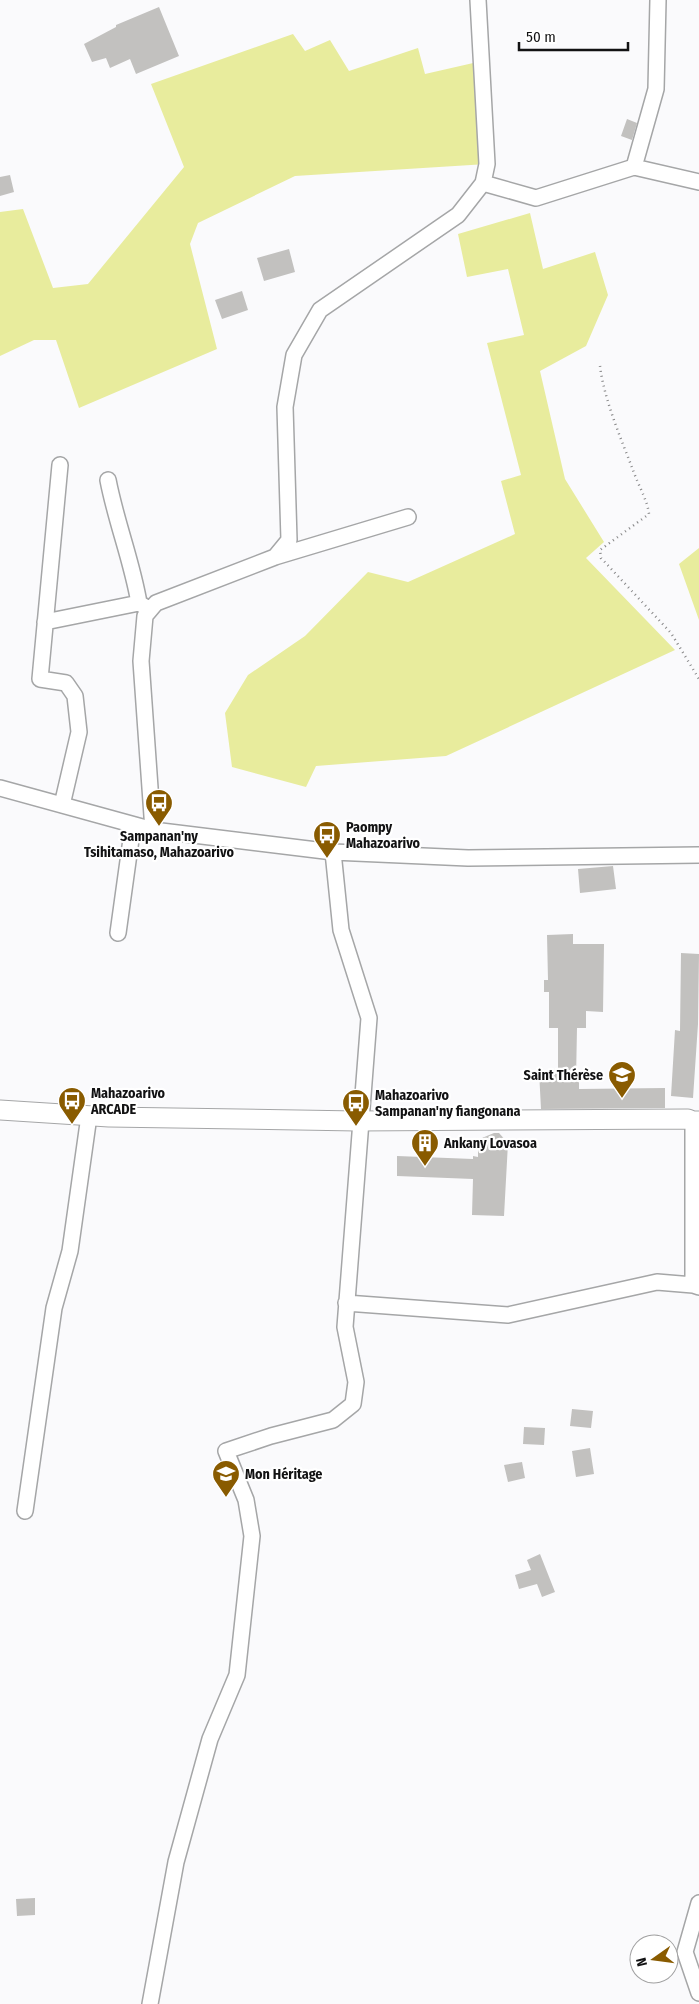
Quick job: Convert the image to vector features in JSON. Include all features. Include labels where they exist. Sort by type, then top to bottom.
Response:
[{"type":"main road","points":[[0,1110],[90,1116],[362,1121],[688,1119],[696,1121]]},
{"type":"street","points":[[275,557],[289,540],[285,407],[294,355],[320,310],[458,215],[483,182],[487,164],[478,0]]},
{"type":"street","points":[[634,167],[656,89],[658,0]]},
{"type":"street","points":[[483,182],[536,198],[634,167],[699,182]]},
{"type":"street","points":[[60,465],[40,679],[66,683],[75,696],[79,732],[62,805]]},
{"type":"street","points":[[108,480],[114,512],[144,606],[145,616],[141,661],[153,830]]},
{"type":"street","points":[[45,622],[156,603],[275,557],[408,517]]},
{"type":"street","points":[[0,788],[153,830],[333,852],[468,858],[699,855]]},
{"type":"street","points":[[118,933],[133,825]]},
{"type":"street","points":[[150,2004],[176,1862],[210,1739],[237,1675],[252,1536],[246,1500],[226,1451],[272,1436],[333,1420],[353,1404],[356,1382],[344,1328],[369,1018],[341,930],[333,852]]},
{"type":"street","points":[[26,1510],[54,1308],[70,1251],[90,1116]]},
{"type":"street","points":[[346,1303],[508,1315],[657,1282],[696,1286],[696,1121]]},
{"type":"street","points":[[699,1902],[686,1952],[699,1993]]},
{"type":"path","points":[[600,366],[602,384],[633,472],[648,506],[649,514],[600,550],[601,558],[671,634],[699,679]]},
{"type":"green space","points":[[293,34],[305,51],[330,40],[349,71],[418,48],[425,74],[482,61],[487,164],[295,176],[198,223],[190,244],[217,349],[79,408],[56,340],[34,340],[0,356],[0,212],[23,209],[53,288],[88,284],[184,167],[151,84]]},
{"type":"green space","points":[[530,213],[543,269],[595,252],[608,295],[586,346],[540,371],[565,479],[604,542],[586,558],[675,650],[446,756],[316,766],[306,787],[232,767],[225,713],[248,675],[305,636],[368,572],[408,582],[515,534],[501,481],[521,475],[487,343],[524,335],[508,269],[467,277],[458,234]]},
{"type":"green space","points":[[699,548],[699,620],[679,564]]},
{"type":"building","points":[[159,7],[179,56],[136,74],[130,59],[110,68],[106,58],[92,62],[84,44],[116,27],[116,25]]},
{"type":"building","points":[[627,119],[637,123],[632,140],[621,136]]},
{"type":"building","points":[[10,175],[14,192],[0,196],[0,177]]},
{"type":"building","points":[[289,249],[295,272],[264,281],[257,258]]},
{"type":"building","points":[[242,291],[248,310],[222,319],[215,300]]},
{"type":"building","points":[[613,866],[616,889],[580,893],[578,869]]},
{"type":"building","points":[[573,934],[573,944],[604,944],[603,1012],[586,1011],[586,1028],[577,1028],[576,1080],[579,1080],[579,1089],[665,1088],[665,1108],[541,1109],[539,1071],[558,1070],[558,1028],[549,1028],[549,992],[544,992],[544,980],[548,980],[547,935]]},
{"type":"building","points":[[681,953],[699,954],[698,1024],[693,1098],[671,1096],[675,1030],[680,1031]]},
{"type":"building","points":[[499,1133],[508,1143],[504,1216],[472,1215],[473,1179],[397,1176],[397,1156],[473,1159],[473,1156],[478,1157],[478,1144],[482,1138]]},
{"type":"building","points":[[572,1409],[593,1411],[591,1428],[570,1426]]},
{"type":"building","points":[[524,1427],[545,1428],[544,1445],[523,1444]]},
{"type":"building","points":[[590,1448],[594,1474],[576,1477],[572,1451]]},
{"type":"building","points":[[522,1462],[525,1478],[508,1482],[504,1465]]},
{"type":"building","points":[[540,1554],[555,1592],[542,1597],[537,1584],[519,1589],[515,1575],[531,1570],[527,1560]]},
{"type":"building","points":[[35,1898],[35,1915],[17,1916],[16,1899]]},
{"type":"place","name":"Sampanan'ny Tsihitamaso, Mahazoarivo","points":[[159,827]]},
{"type":"place","name":"Paompy Mahazoarivo","points":[[327,859]]},
{"type":"place","name":"Saint Thérèse","points":[[622,1099]]},
{"type":"place","name":"Mahazoarivo ARCADE","points":[[72,1125]]},
{"type":"place","name":"Mahazoarivo Sampanan'ny fiangonana","points":[[356,1127]]},
{"type":"place","name":"Ankany Lovasoa","points":[[425,1167]]},
{"type":"place","name":"Mon Héritage","points":[[226,1498]]}]
